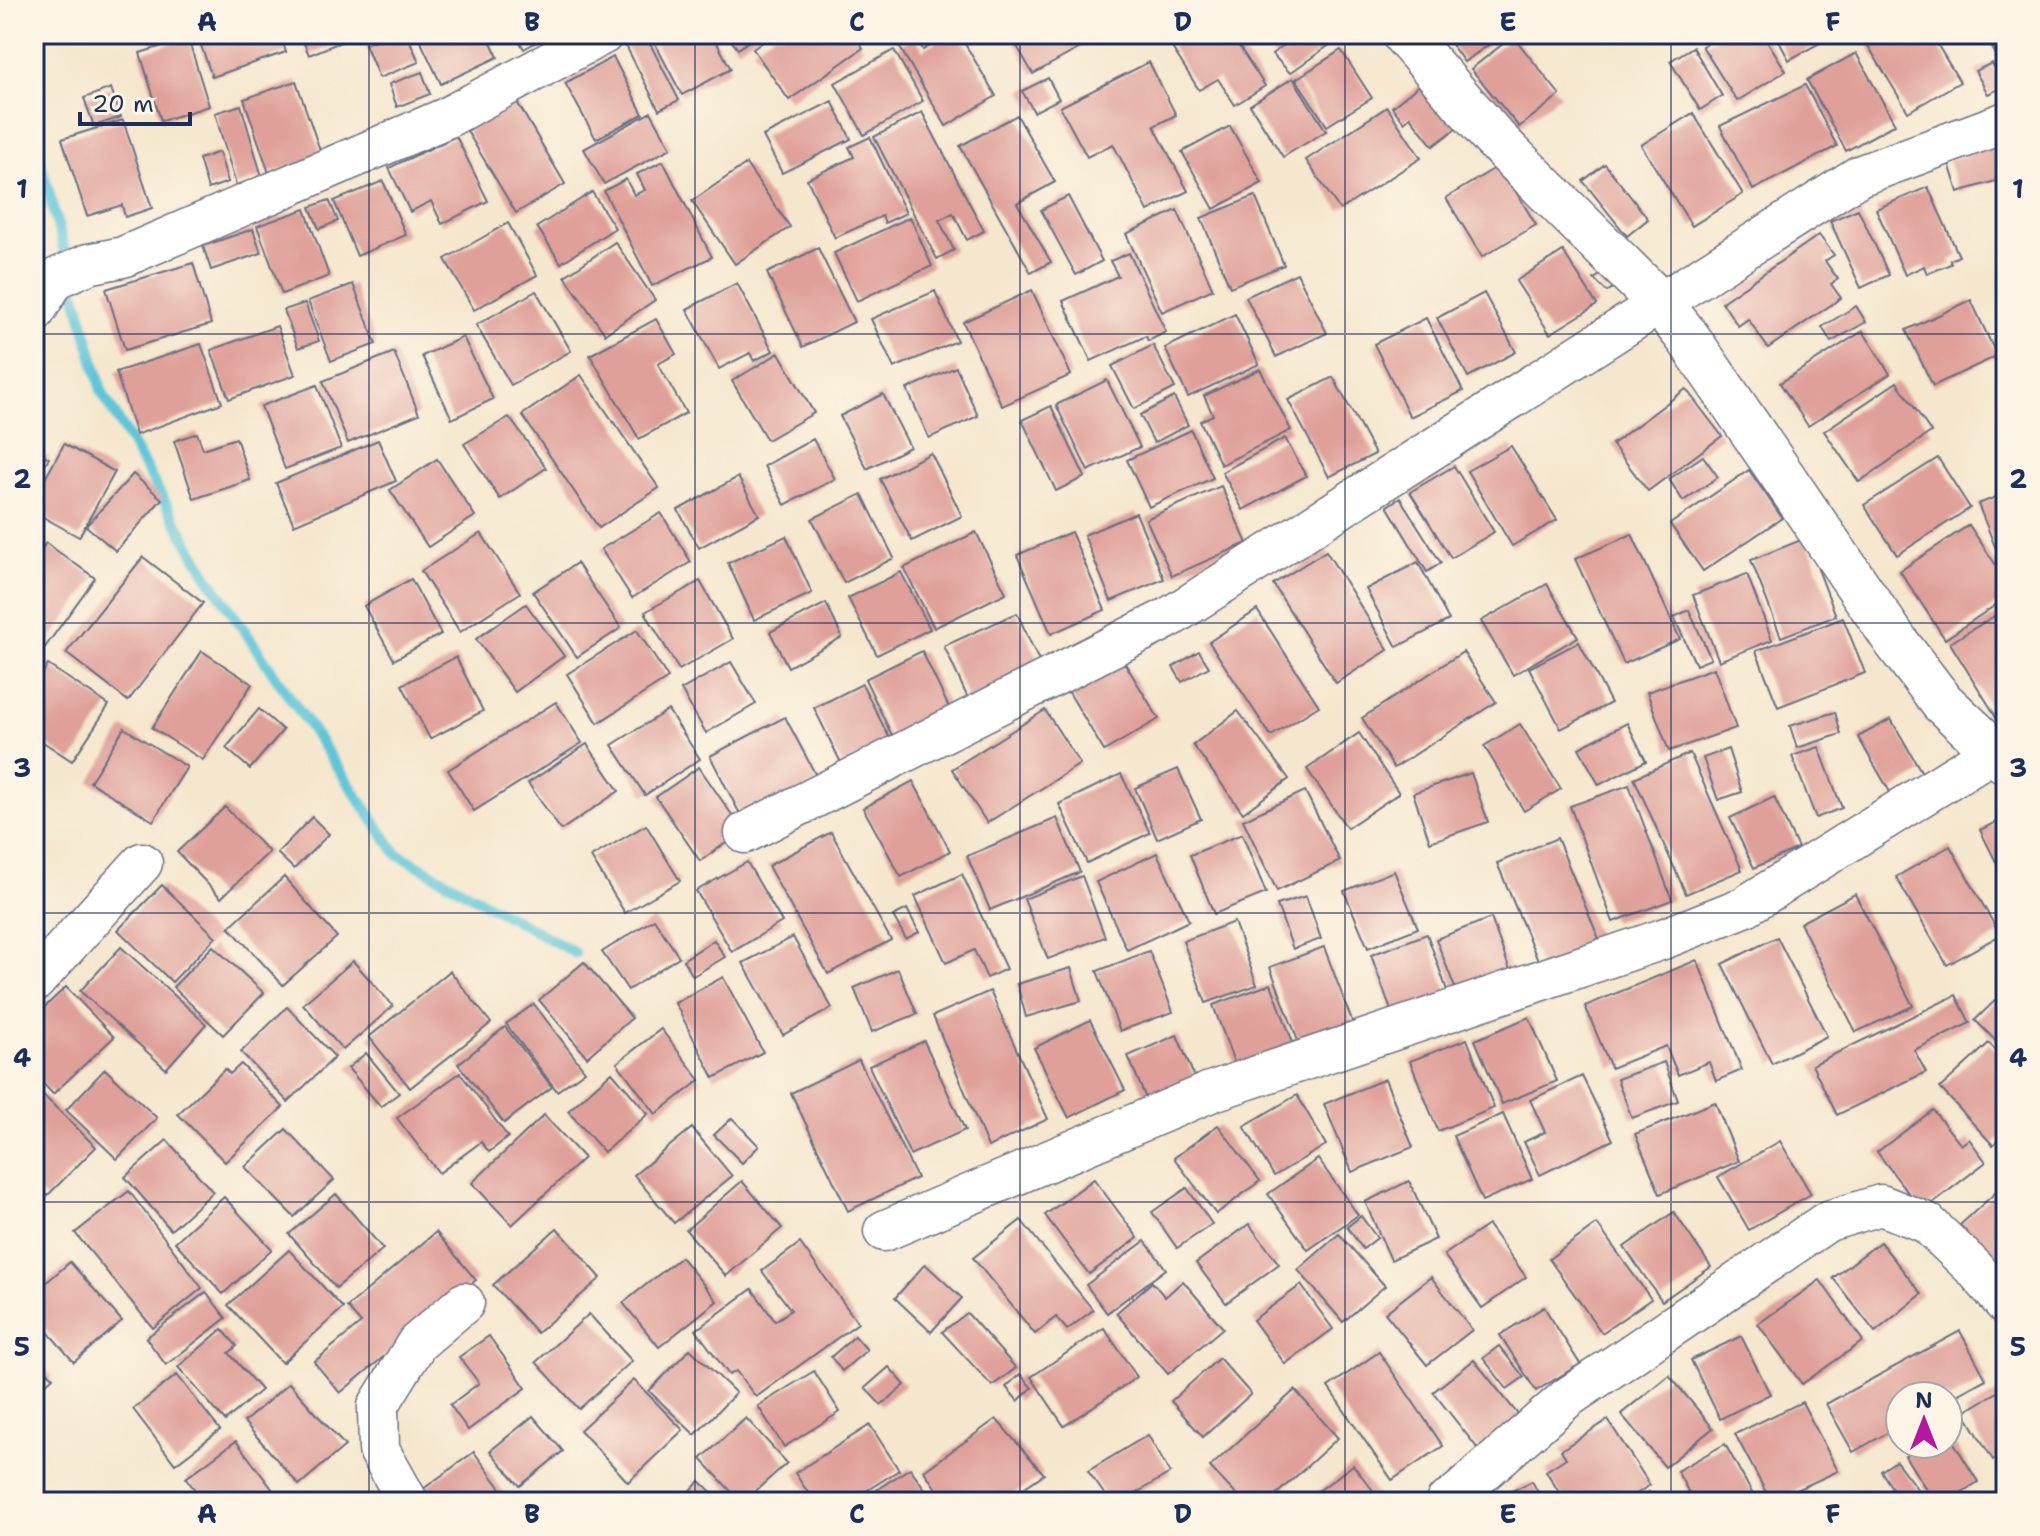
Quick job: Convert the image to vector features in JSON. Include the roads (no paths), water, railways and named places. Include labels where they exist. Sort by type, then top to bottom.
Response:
[{"type":"street","points":[[34,313],[71,272],[123,257],[446,118],[603,34]]},
{"type":"street","points":[[884,1231],[1210,1092],[1663,939],[1744,907],[2000,756],[1942,702],[1897,643],[1688,338],[1660,303],[1494,138],[1404,34]]},
{"type":"street","points":[[745,833],[1170,617],[1859,176],[2006,122]]},
{"type":"street","points":[[34,982],[142,863]]},
{"type":"street","points":[[1451,1501],[1567,1398],[1828,1221],[1881,1205],[1927,1223],[1975,1269],[2006,1305]]},
{"type":"street","points":[[408,1502],[379,1450],[378,1406],[417,1343],[464,1303]]},
{"type":"waterway","points":[[34,138],[68,264]]},
{"type":"waterway","points":[[72,280],[102,392],[206,574],[396,853],[575,953]]}]
